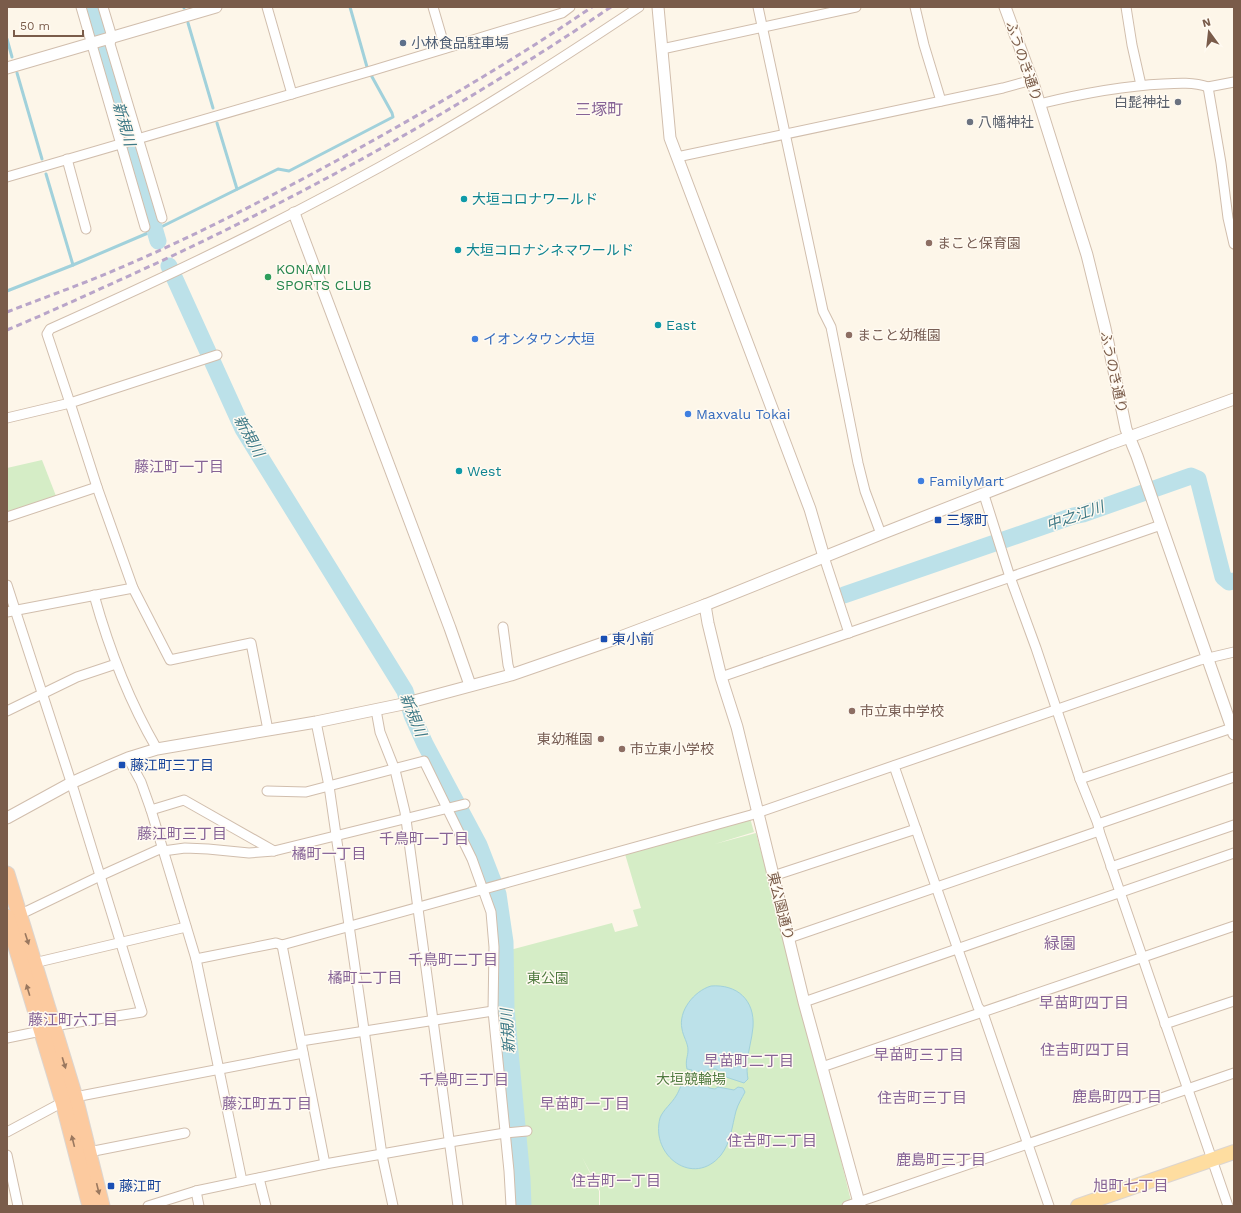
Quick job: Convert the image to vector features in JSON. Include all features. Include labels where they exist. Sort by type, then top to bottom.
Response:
[{"type":"highway","points":[[7,874],[10,919],[69,1099],[89,1152],[102,1206]]},
{"type":"highway","points":[[10,919],[34,963],[47,1029]]},
{"type":"highway","points":[[69,1099],[90,1206]]},
{"type":"main road","points":[[1078,1206],[1234,1152]]},
{"type":"street","points":[[81,7],[146,227]]},
{"type":"street","points":[[103,7],[110,44],[137,139],[162,218]]},
{"type":"street","points":[[7,68],[216,7]]},
{"type":"street","points":[[266,7],[292,94]]},
{"type":"street","points":[[433,7],[445,48]]},
{"type":"street","points":[[7,177],[562,13],[570,7]]},
{"type":"street","points":[[268,730],[251,643],[170,660],[133,588],[97,487],[47,334],[50,329],[164,277],[294,213],[419,145],[523,84],[639,7]]},
{"type":"street","points":[[658,7],[670,138],[805,495],[849,633]]},
{"type":"street","points":[[758,7],[823,311],[830,326],[858,463],[865,491],[881,534]]},
{"type":"street","points":[[662,49],[856,7]]},
{"type":"street","points":[[915,7],[940,101]]},
{"type":"street","name":"ふうのき通り","points":[[1005,7],[1032,80],[1087,255],[1108,342],[1126,429],[1232,726]]},
{"type":"street","points":[[1126,7],[1132,45],[1141,85]]},
{"type":"street","points":[[677,157],[1003,88],[1032,80]]},
{"type":"street","points":[[1039,104],[1074,95],[1141,85],[1198,83],[1208,87],[1234,82]]},
{"type":"street","points":[[1208,87],[1221,163],[1228,218],[1234,244]]},
{"type":"street","points":[[67,159],[86,229]]},
{"type":"street","points":[[294,213],[447,620],[470,686]]},
{"type":"street","points":[[7,418],[70,403],[199,362],[216,355]]},
{"type":"street","points":[[7,818],[72,783],[128,758],[157,749],[316,722],[376,710],[511,675],[615,639],[705,605],[1129,437],[1234,399]]},
{"type":"street","points":[[7,518],[97,487]]},
{"type":"street","points":[[984,495],[1010,577],[1112,867],[1228,1206]]},
{"type":"street","points":[[721,677],[1161,525]]},
{"type":"street","points":[[7,585],[11,611],[43,693],[142,1012],[47,1029],[7,1038]]},
{"type":"street","points":[[11,611],[133,588]]},
{"type":"street","points":[[94,595],[116,664],[130,697],[157,749]]},
{"type":"street","name":"東公園通り","points":[[705,605],[721,677],[737,727],[804,1002],[860,1204]]},
{"type":"street","points":[[503,627],[508,665],[511,675]]},
{"type":"street","points":[[196,959],[276,943],[282,945],[757,813],[1207,658],[1234,652]]},
{"type":"street","points":[[7,711],[77,677],[116,664]]},
{"type":"street","points":[[376,710],[380,732],[395,770],[406,819],[458,1206]]},
{"type":"street","points":[[316,722],[329,786],[382,1155],[392,1206]]},
{"type":"street","points":[[1080,779],[1232,726]]},
{"type":"street","points":[[128,758],[141,782],[151,810],[196,959],[242,1181]]},
{"type":"street","points":[[267,791],[306,792],[395,770],[424,761],[449,808],[485,888],[491,912],[494,947],[493,1011],[507,1133],[511,1206]]},
{"type":"street","points":[[894,766],[978,1006],[983,1013],[1049,1206]]},
{"type":"street","points":[[789,938],[937,888],[1234,776]]},
{"type":"street","points":[[151,810],[184,800],[274,851]]},
{"type":"street","points":[[10,919],[100,876],[162,850],[185,848],[250,853],[274,851],[465,804]]},
{"type":"street","points":[[1112,867],[1234,825]]},
{"type":"street","points":[[773,876],[916,829]]},
{"type":"street","points":[[804,1002],[1234,853]]},
{"type":"street","points":[[822,1068],[1234,926]]},
{"type":"street","points":[[34,963],[186,928]]},
{"type":"street","points":[[282,945],[325,1164]]},
{"type":"street","points":[[1165,1024],[1234,1000]]},
{"type":"street","points":[[301,1041],[493,1011]]},
{"type":"street","points":[[7,1132],[69,1099],[303,1053]]},
{"type":"street","points":[[847,1206],[860,1204],[1028,1143],[1234,1073]]},
{"type":"street","points":[[148,1206],[196,1191],[325,1164],[450,1142],[527,1131]]},
{"type":"street","points":[[89,1152],[185,1133]]},
{"type":"street","points":[[7,1155],[18,1206]]},
{"type":"street","points":[[258,1178],[266,1206]]},
{"type":"street","points":[[196,1191],[199,1206]]},
{"type":"green space","points":[[42,460],[56,496],[7,513],[7,468]]},
{"type":"green space","name":"大垣競輪場","points":[[750,818],[754,832],[715,844],[756,833],[806,1018],[852,1205],[600,1206],[600,1191],[582,1157],[599,1191],[599,1206],[531,1206],[520,1094],[510,950],[612,923],[615,932],[638,926],[633,910],[641,908],[625,854]]},
{"type":"water","points":[[711,986],[720,986],[736,991],[747,1002],[751,1009],[753,1027],[747,1064],[748,1079],[744,1083],[723,1076],[716,1069],[711,1069],[705,1072],[698,1071],[698,1074],[691,1073],[692,1070],[687,1069],[686,1063],[688,1047],[682,1029],[682,1015],[693,997]]},
{"type":"water","points":[[687,1078],[704,1081],[709,1088],[715,1089],[718,1087],[734,1090],[738,1087],[743,1088],[745,1092],[737,1108],[729,1139],[721,1155],[710,1164],[699,1168],[687,1168],[677,1163],[668,1155],[662,1144],[659,1132],[661,1115],[674,1099]]},
{"type":"waterway","name":"新規川","points":[[90,7],[158,241]]},
{"type":"waterway","points":[[350,7],[367,67]]},
{"type":"waterway","points":[[188,23],[213,108]]},
{"type":"waterway","points":[[7,39],[12,57]]},
{"type":"waterway","points":[[17,73],[42,159]]},
{"type":"waterway","points":[[46,174],[73,265],[155,230],[278,169],[289,171],[393,117],[371,75]]},
{"type":"waterway","points":[[217,123],[237,189]]},
{"type":"waterway","points":[[7,291],[73,265]]},
{"type":"waterway","name":"新規川","points":[[169,266],[243,429],[405,691],[412,715],[425,744],[479,845],[498,894],[505,942],[506,1009],[522,1179],[523,1206]]},
{"type":"waterway","name":"中之江川","points":[[844,595],[1191,476],[1198,479],[1223,577],[1229,582],[1234,581]]},
{"type":"railway","points":[[7,312],[143,258],[199,232],[282,190],[434,106],[530,48],[592,7]]},
{"type":"railway","points":[[7,330],[195,245],[318,183],[496,81],[611,7]]},
{"type":"place","name":"小林食品駐車場","points":[[403,43]]},
{"type":"place","name":"白髭神社","points":[[1178,102]]},
{"type":"place","name":"八幡神社","points":[[970,122]]},
{"type":"place","name":"大垣コロナワールド","points":[[464,199]]},
{"type":"place","name":"まこと保育園","points":[[929,243]]},
{"type":"place","name":"大垣コロナシネマワールド","points":[[458,250]]},
{"type":"place","name":"KONAMI SPORTS CLUB","points":[[268,277]]},
{"type":"place","name":"East","points":[[658,325]]},
{"type":"place","name":"まこと幼稚園","points":[[849,335]]},
{"type":"place","name":"イオンタウン大垣","points":[[475,339]]},
{"type":"place","name":"Maxvalu Tokai","points":[[688,414]]},
{"type":"place","name":"West","points":[[459,471]]},
{"type":"place","name":"FamilyMart","points":[[921,481]]},
{"type":"place","name":"三塚町","points":[[938,520]]},
{"type":"place","name":"東小前","points":[[604,639]]},
{"type":"place","name":"市立東中学校","points":[[852,711]]},
{"type":"place","name":"東幼稚園","points":[[601,739]]},
{"type":"place","name":"市立東小学校","points":[[622,749]]},
{"type":"place","name":"藤江町三丁目","points":[[122,765]]},
{"type":"place","name":"藤江町","points":[[111,1186]]},
{"type":"district","name":"三塚町","points":[[599,109]]},
{"type":"district","name":"藤江町一丁目","points":[[179,467]]},
{"type":"district","name":"藤江町三丁目","points":[[182,834]]},
{"type":"district","name":"千鳥町一丁目","points":[[424,839]]},
{"type":"district","name":"橘町一丁目","points":[[329,854]]},
{"type":"district","name":"緑園","points":[[1060,943]]},
{"type":"district","name":"千鳥町二丁目","points":[[453,960]]},
{"type":"district","name":"橘町二丁目","points":[[365,978]]},
{"type":"district","name":"早苗町四丁目","points":[[1084,1003]]},
{"type":"district","name":"藤江町六丁目","points":[[73,1020]]},
{"type":"district","name":"住吉町四丁目","points":[[1085,1050]]},
{"type":"district","name":"早苗町三丁目","points":[[919,1055]]},
{"type":"district","name":"早苗町二丁目","points":[[749,1061]]},
{"type":"district","name":"千鳥町三丁目","points":[[464,1080]]},
{"type":"district","name":"鹿島町四丁目","points":[[1117,1097]]},
{"type":"district","name":"住吉町三丁目","points":[[922,1098]]},
{"type":"district","name":"藤江町五丁目","points":[[267,1104]]},
{"type":"district","name":"早苗町一丁目","points":[[585,1104]]},
{"type":"district","name":"住吉町二丁目","points":[[772,1141]]},
{"type":"district","name":"鹿島町三丁目","points":[[941,1160]]},
{"type":"district","name":"住吉町一丁目","points":[[616,1181]]},
{"type":"district","name":"旭町七丁目","points":[[1131,1186]]},
{"type":"park label","name":"東公園","points":[[548,978]]}]
